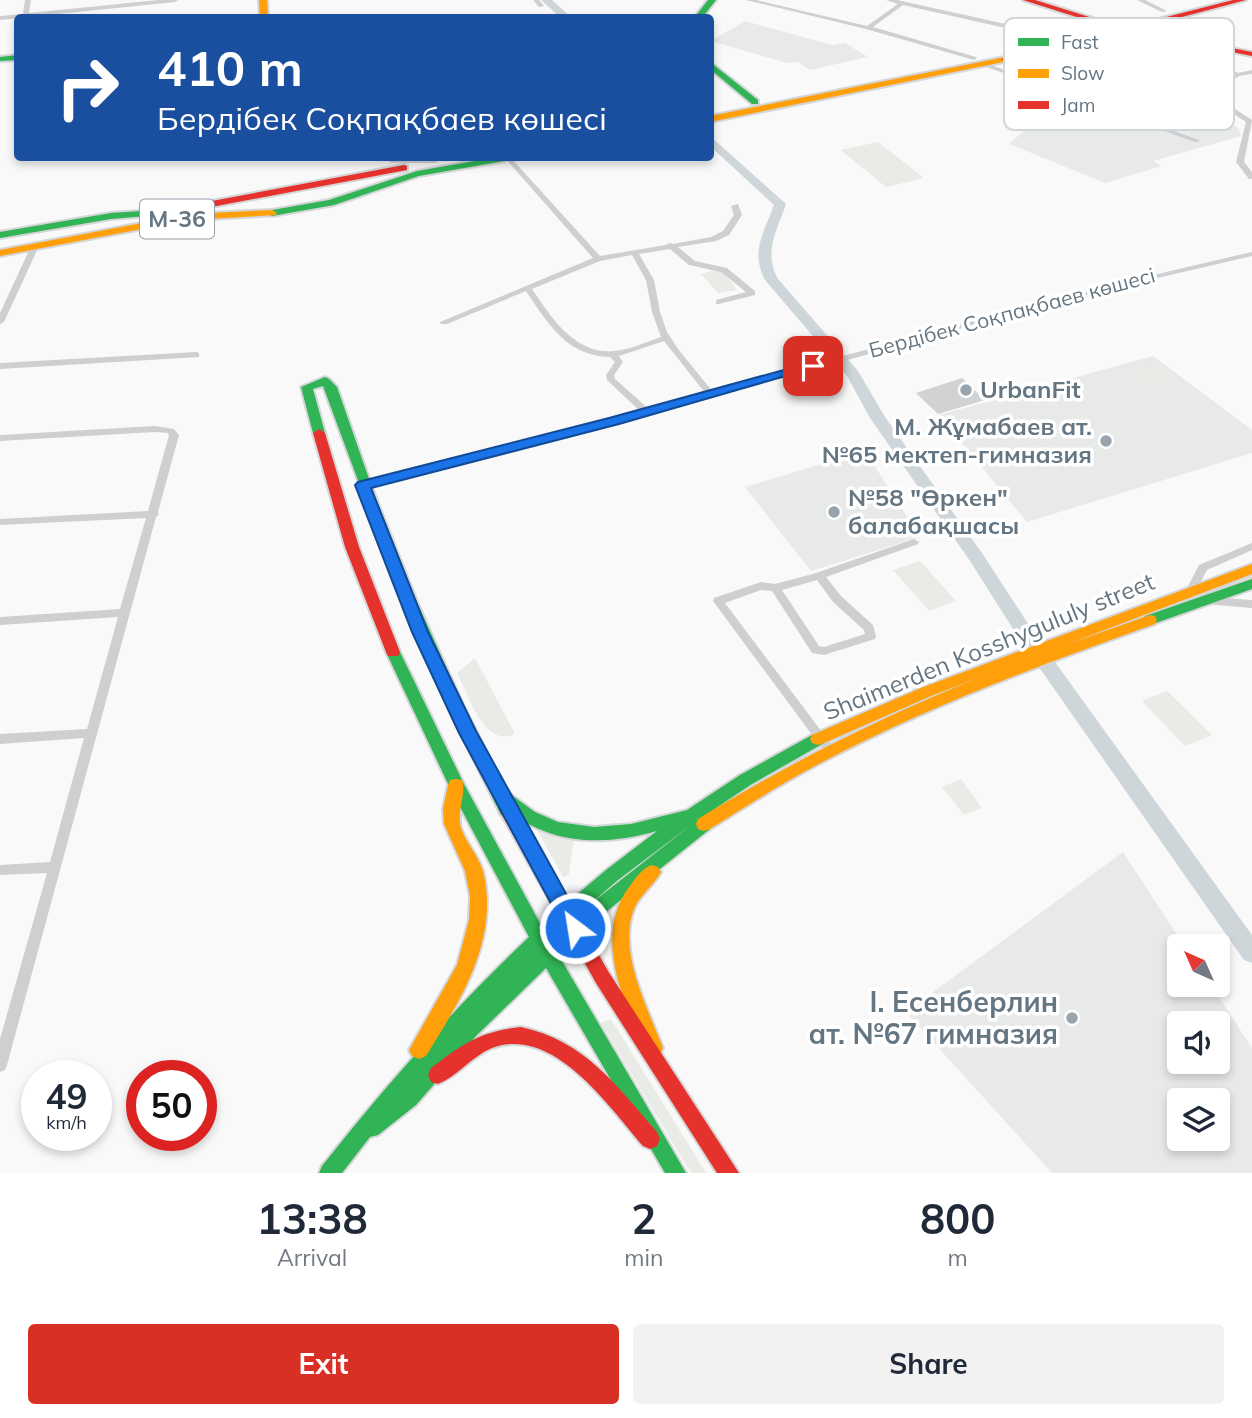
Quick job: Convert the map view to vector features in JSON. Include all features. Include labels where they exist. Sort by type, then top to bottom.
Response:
[{"type":"main road","points":[[701,14],[712,0]]},
{"type":"main road","points":[[1027,0],[1087,18]]},
{"type":"main road","points":[[1138,18],[1210,0]]},
{"type":"main road","points":[[1170,18],[1241,0]]},
{"type":"main road","points":[[1234,51],[1252,54]]},
{"type":"main road","points":[[714,117],[1004,55]]},
{"type":"main road","points":[[714,67],[759,106]]},
{"type":"main road","points":[[714,110],[759,106]]},
{"type":"main road","name":"M-36","points":[[0,253],[443,161]]},
{"type":"main road","name":"M-36","points":[[0,243],[156,213],[261,215],[291,211],[331,204],[405,177],[490,161]]},
{"type":"main road","points":[[0,235],[111,216],[156,213]]},
{"type":"main road","points":[[676,1173],[545,956],[429,731],[360,569],[334,489],[307,387],[321,381],[331,387],[363,485],[420,632],[499,795],[565,912],[660,1069],[729,1173]]},
{"type":"main road","name":"Shaimerden Kosshygululy street","points":[[348,1146],[409,1098],[470,1029],[575,928],[699,827],[825,744],[888,707],[1025,660],[1252,569]]},
{"type":"main road","name":"Shaimerden Kosshygululy street","points":[[1060,646],[1209,601],[1252,584]]},
{"type":"main road","name":"Shaimerden Kosshygululy street","points":[[329,1173],[348,1146],[455,1018],[565,912],[634,857],[765,768],[825,744]]},
{"type":"main road","points":[[397,1086],[465,972],[475,945],[480,897],[474,870],[451,817],[456,785]]},
{"type":"main road","points":[[499,795],[543,824],[577,833],[634,832],[703,810]]},
{"type":"main road","points":[[660,1069],[621,949],[620,929],[625,908],[663,857]]},
{"type":"main road","points":[[409,1098],[464,1055],[496,1038],[529,1036],[545,1040],[565,1052],[666,1156]]},
{"type":"street","points":[[44,14],[175,0]]},
{"type":"street","points":[[536,0],[541,6]]},
{"type":"street","points":[[748,0],[868,28],[1004,70]]},
{"type":"street","points":[[889,0],[1004,26]]},
{"type":"street","points":[[1140,0],[1164,11]]},
{"type":"street","points":[[868,28],[902,3]]},
{"type":"street","points":[[1234,77],[1252,72]]},
{"type":"street","points":[[1234,112],[1250,122],[1240,162],[1252,177]]},
{"type":"street","points":[[1167,130],[1197,141]]},
{"type":"street","points":[[509,161],[598,260]]},
{"type":"street","points":[[444,322],[598,260],[713,239],[726,233],[738,215],[735,206]]},
{"type":"street","points":[[670,245],[692,263],[724,270],[752,293],[719,302]]},
{"type":"street","points":[[0,322],[35,246]]},
{"type":"street","points":[[363,485],[711,395],[666,338],[659,323],[651,278],[633,252]]},
{"type":"street","name":"Бердібек Соқпақбаев көшесі","points":[[711,395],[1172,271],[1252,254]]},
{"type":"street","points":[[528,289],[565,339],[613,354],[666,338]]},
{"type":"street","points":[[613,354],[619,362],[610,375],[611,380],[647,412]]},
{"type":"street","points":[[0,366],[196,355]]},
{"type":"street","points":[[0,438],[155,429],[171,431],[174,435],[91,733],[80,785],[6,1025],[0,1065]]},
{"type":"street","points":[[0,522],[154,514]]},
{"type":"street","points":[[825,744],[718,601],[761,586],[775,587],[819,576],[914,542]]},
{"type":"street","points":[[1189,592],[1203,568],[1252,546]]},
{"type":"street","points":[[775,587],[816,650],[824,651],[870,636],[869,628],[837,598],[819,576]]},
{"type":"street","points":[[1209,601],[1252,604]]},
{"type":"street","points":[[0,621],[125,613]]},
{"type":"street","points":[[0,738],[91,733]]},
{"type":"street","points":[[0,870],[55,866]]},
{"type":"shaded area","points":[[745,21],[832,45],[845,43],[868,57],[810,70],[798,62],[787,63],[714,42],[714,39]]},
{"type":"shaded area","points":[[1234,126],[1238,127],[1241,136],[1153,161],[1162,166],[1105,183],[1009,144],[1025,130],[1234,130]]},
{"type":"shaded area","points":[[878,142],[924,178],[886,187],[841,150]]},
{"type":"shaded area","points":[[721,270],[737,290],[718,293],[701,274]]},
{"type":"shaded area","name":"М. Жұмабаев ат. №65 мектеп-гимназия","points":[[1153,356],[1252,430],[1252,453],[1027,522],[939,415]]},
{"type":"shaded area","points":[[1160,365],[1177,378],[1139,389],[1123,376]]},
{"type":"shaded area","name":"№58 \"Өркен\" балабақшасы","points":[[865,451],[920,537],[811,571],[745,487]]},
{"type":"shaded area","points":[[920,561],[956,601],[929,611],[893,570]]},
{"type":"shaded area","points":[[475,658],[515,734],[504,737],[494,734],[478,717],[457,673]]},
{"type":"shaded area","points":[[1167,691],[1212,735],[1185,746],[1142,701]]},
{"type":"shaded area","points":[[961,779],[982,808],[964,815],[942,787]]},
{"type":"shaded area","points":[[537,830],[574,840],[569,874],[563,877]]},
{"type":"shaded area","name":"І. Есенберлин ат. №67 гимназия","points":[[1123,852],[1177,934],[1167,934],[1167,998],[1219,998],[1228,1011],[1167,1011],[1167,1074],[1230,1074],[1230,1014],[1252,1048],[1252,1173],[1052,1173],[906,1012]]},
{"type":"shaded area","points":[[611,1019],[706,1173],[691,1173],[601,1023]]},
{"type":"building","name":"UrbanFit","points":[[962,378],[985,400],[938,414],[916,393]]},
{"type":"waterway","points":[[546,0],[562,14]]},
{"type":"waterway","points":[[714,143],[780,204],[764,251],[764,265],[772,280],[853,374],[878,418],[976,557],[1028,638],[1252,953]]},
{"type":"traffic: fast","points":[[701,14],[712,0]]},
{"type":"traffic: fast","points":[[0,59],[14,57]]},
{"type":"traffic: fast","points":[[714,67],[755,102]]},
{"type":"traffic: fast","points":[[272,213],[331,203],[417,174],[488,161]]},
{"type":"traffic: fast","points":[[0,235],[111,216],[156,213]]},
{"type":"traffic: fast","points":[[319,433],[307,387],[325,381],[331,387],[369,496],[432,655],[507,810]]},
{"type":"traffic: fast","points":[[1150,620],[1252,584]]},
{"type":"traffic: fast","points":[[393,652],[491,852],[676,1173]]},
{"type":"traffic: fast","points":[[329,1173],[380,1108],[434,1046],[490,986],[550,929],[612,875],[677,825],[746,780],[818,739]]},
{"type":"traffic: fast","points":[[503,797],[539,822],[575,833],[631,831],[685,816]]},
{"type":"traffic: fast","points":[[371,1128],[409,1098],[470,1029],[591,914],[704,824]]},
{"type":"traffic: slow","points":[[263,0],[264,14]]},
{"type":"traffic: slow","points":[[714,118],[1004,59]]},
{"type":"traffic: slow","points":[[0,253],[189,217],[272,213]]},
{"type":"traffic: slow","points":[[818,739],[926,692],[1252,569]]},
{"type":"traffic: slow","points":[[704,824],[810,761],[921,708],[1150,620]]},
{"type":"traffic: slow","points":[[419,1050],[466,965],[478,920],[474,871],[452,824],[451,809],[456,785]]},
{"type":"traffic: slow","points":[[652,872],[626,907],[620,941],[627,978],[653,1048]]},
{"type":"traffic: jam","points":[[1027,0],[1087,18]]},
{"type":"traffic: jam","points":[[1170,18],[1242,0]]},
{"type":"traffic: jam","points":[[1234,50],[1252,54]]},
{"type":"traffic: jam","points":[[185,209],[404,168]]},
{"type":"traffic: jam","points":[[319,433],[352,547],[393,652]]},
{"type":"traffic: jam","points":[[507,810],[602,977],[729,1173]]},
{"type":"traffic: jam","points":[[438,1075],[473,1049],[497,1038],[521,1036],[543,1041],[584,1067],[650,1139]]},
{"type":"place","name":"UrbanFit","points":[[966,390]]},
{"type":"place","name":"М. Жұмабаев ат. №65 мектеп-гимназия","points":[[1106,441]]},
{"type":"place","name":"№58 \"Өркен\" балабақшасы","points":[[834,512]]},
{"type":"place","name":"І. Есенберлин ат. №67 гимназия","points":[[1072,1018]]},
{"type":"route","points":[[575,928],[467,733],[420,632],[363,485],[614,421],[813,366]]}]
